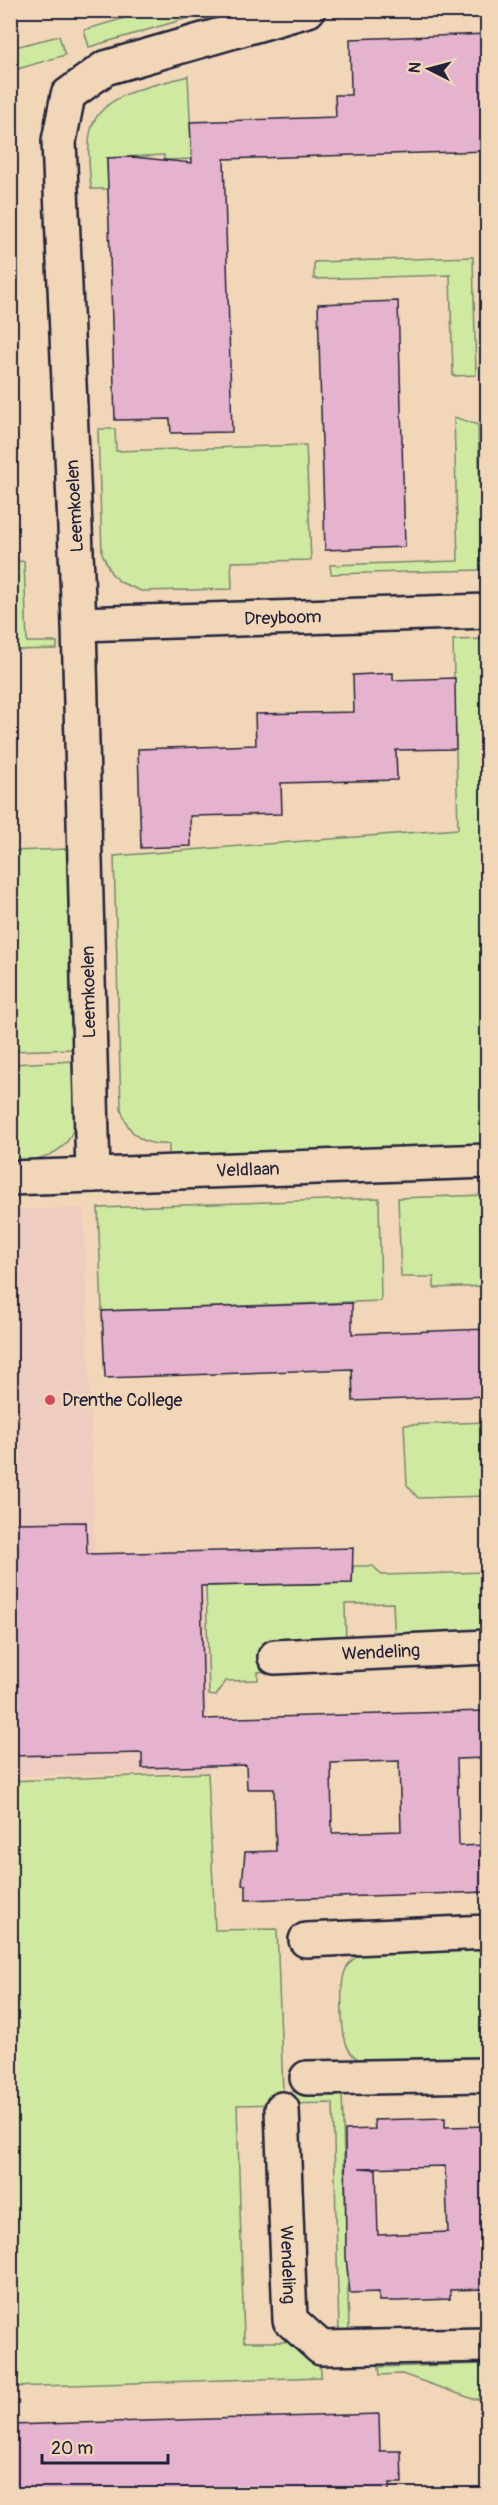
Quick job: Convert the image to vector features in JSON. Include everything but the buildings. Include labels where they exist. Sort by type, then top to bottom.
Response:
[{"type":"street","name":"Leemkoelen","points":[[93,1175],[80,624],[59,141],[68,95],[105,68],[308,10]]},
{"type":"street","name":"Dreyboom","points":[[80,624],[488,611]]},
{"type":"street","name":"Veldlaan","points":[[10,1178],[488,1161]]},
{"type":"street","name":"Wendeling","points":[[276,1657],[488,1647]]},
{"type":"street","points":[[306,1940],[488,1932]]},
{"type":"street","points":[[307,2078],[488,2075]]},
{"type":"street","name":"Wendeling","points":[[282,2109],[290,2320],[321,2348],[488,2345]]},
{"type":"shaded area","name":"Drenthe College","points":[[84,1208],[96,1592],[204,1591],[209,1771],[11,1776],[10,1210]]},
{"type":"green space","points":[[152,10],[212,11],[89,47],[84,30]]},
{"type":"green space","points":[[59,36],[65,55],[11,71],[11,48]]},
{"type":"green space","points":[[188,76],[192,159],[164,160],[164,155],[107,158],[108,189],[91,189],[90,134],[95,120],[104,109],[129,93]]},
{"type":"green space","points":[[473,257],[476,375],[453,376],[450,275],[314,279],[314,262]]},
{"type":"green space","points":[[454,417],[478,425],[482,570],[331,574],[330,565],[458,561]]},
{"type":"green space","points":[[98,429],[115,429],[116,451],[306,445],[311,560],[231,562],[232,589],[141,591],[120,582],[111,573],[102,553]]},
{"type":"green space","points":[[24,561],[27,642],[57,642],[57,649],[11,650],[11,562]]},
{"type":"green space","points":[[487,639],[487,1147],[169,1157],[169,1144],[151,1143],[138,1137],[132,1132],[121,1109],[114,856],[458,829],[453,640]]},
{"type":"green space","points":[[68,849],[74,1049],[11,1051],[10,851]]},
{"type":"green space","points":[[75,1061],[76,1102],[72,1133],[65,1144],[53,1153],[35,1159],[11,1162],[10,1064]]},
{"type":"green space","points":[[487,1195],[487,1286],[434,1288],[434,1277],[401,1277],[398,1198]]},
{"type":"green space","points":[[379,1198],[381,1301],[102,1311],[98,1208]]},
{"type":"green space","points":[[487,1422],[487,1496],[418,1498],[407,1485],[404,1425]]},
{"type":"green space","points":[[353,1566],[373,1566],[382,1575],[487,1572],[487,1640],[395,1643],[393,1603],[345,1604],[346,1644],[270,1671],[258,1672],[258,1680],[226,1681],[216,1696],[209,1695],[206,1586],[352,1583]]},
{"type":"green space","points":[[208,1773],[215,1930],[277,1929],[283,2092],[342,2090],[349,2330],[339,2330],[333,2103],[237,2105],[244,2342],[295,2342],[321,2369],[321,2377],[11,2387],[10,1781]]},
{"type":"green space","points":[[487,1947],[487,2061],[365,2063],[355,2057],[347,2047],[342,2018],[343,1977],[348,1964],[358,1955],[365,1952]]},
{"type":"green space","points":[[487,2364],[487,2399],[473,2399],[402,2374],[380,2375],[379,2367]]},
{"type":"place","name":"Drenthe College","points":[[50,1400]]}]
